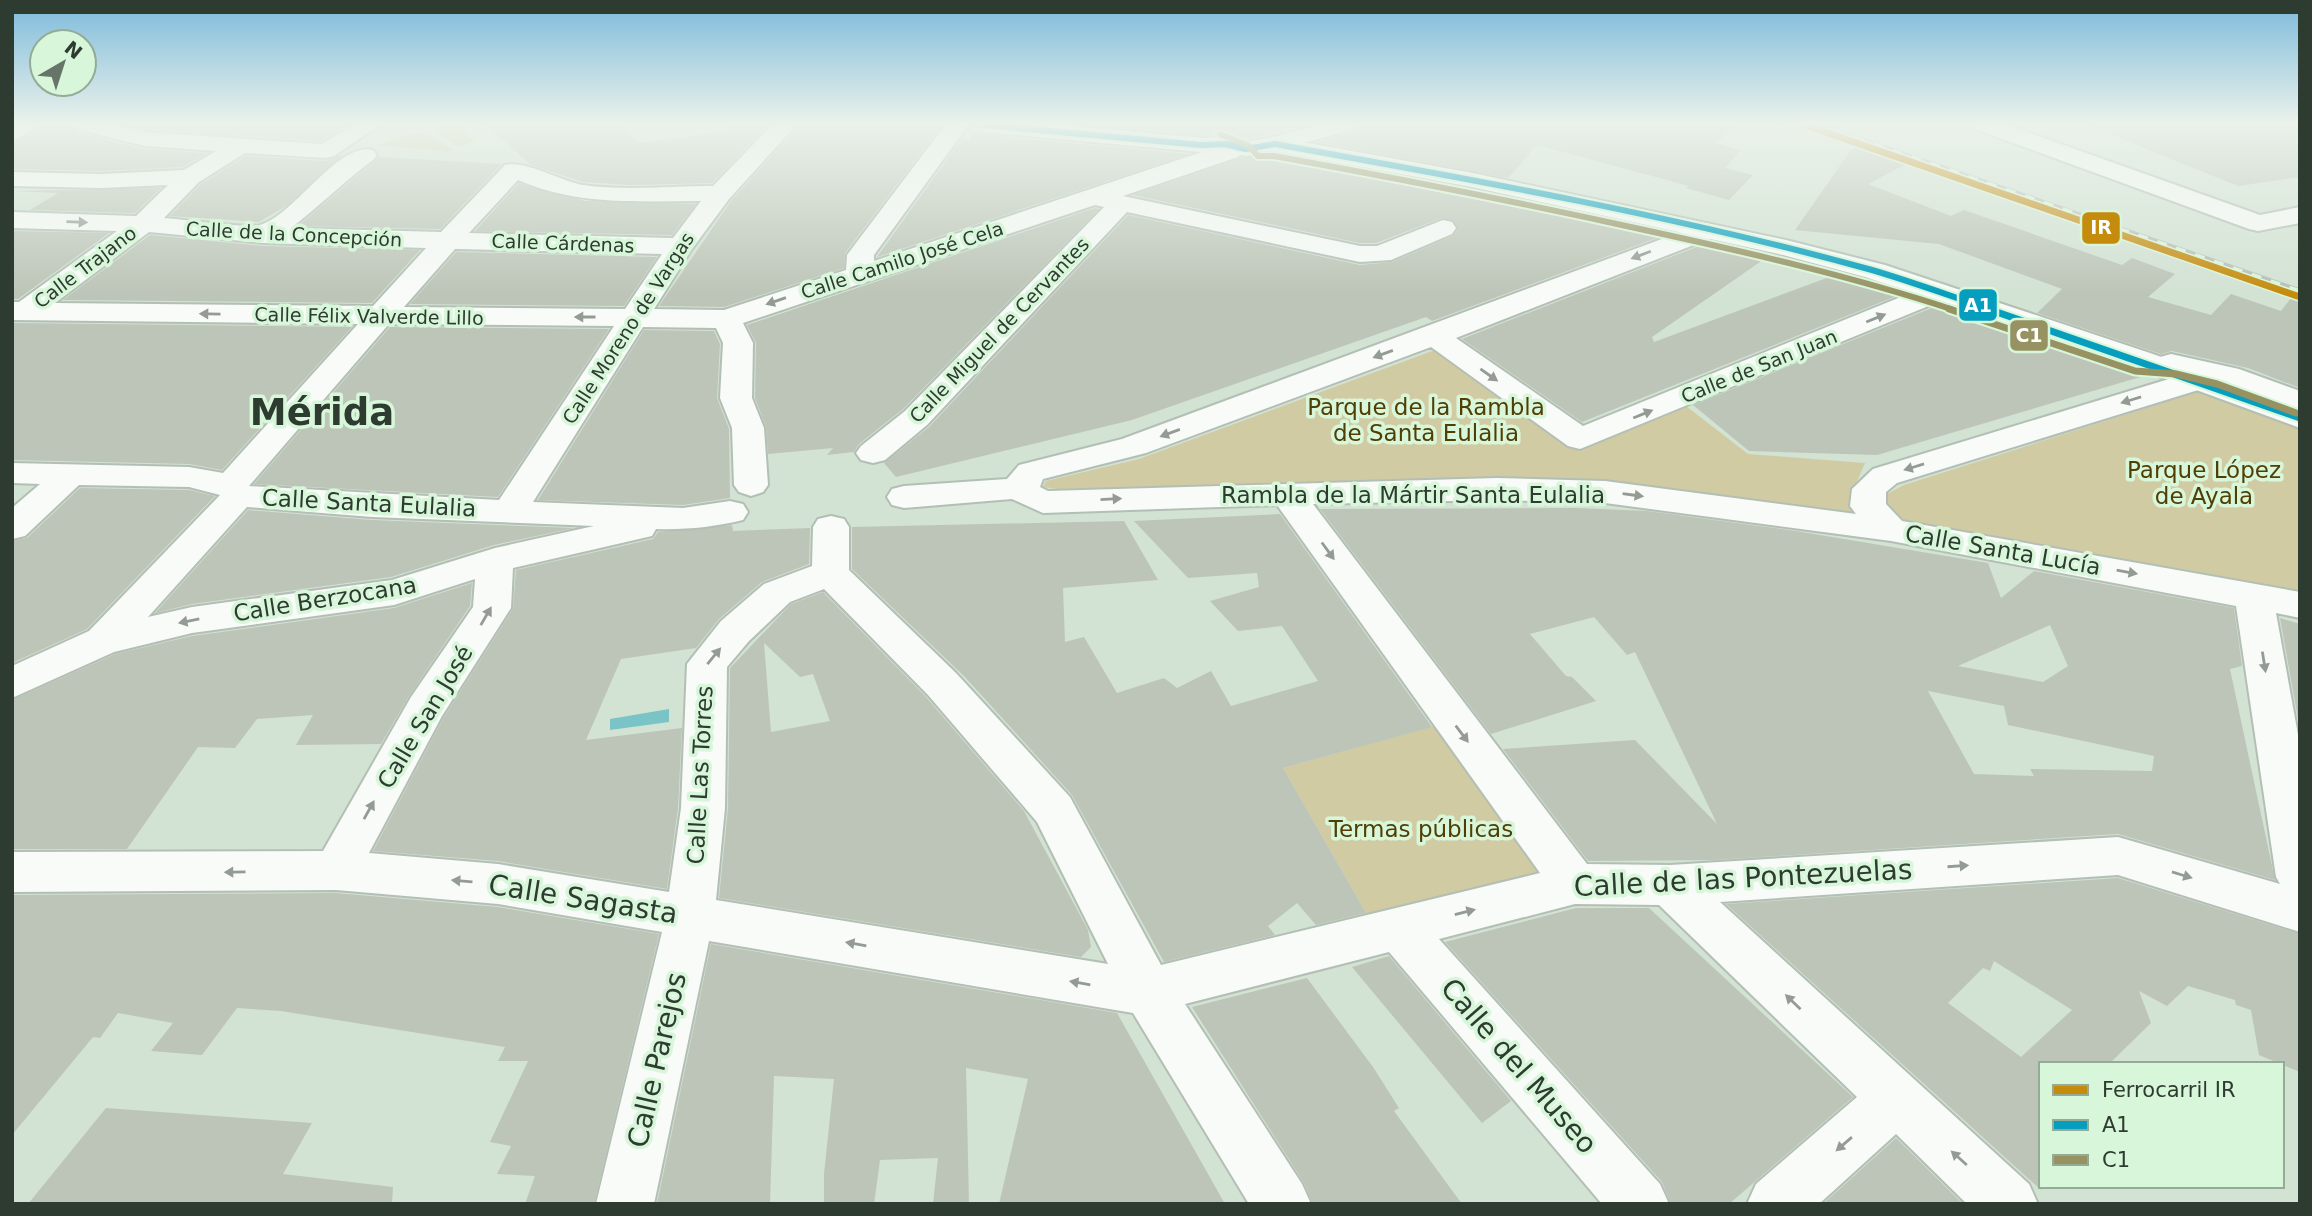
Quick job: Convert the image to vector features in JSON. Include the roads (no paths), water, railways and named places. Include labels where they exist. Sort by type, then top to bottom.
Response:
[{"type":"street","name":"Calle Trajano","points":[[24,314],[143,223],[186,181]]},
{"type":"street","points":[[264,235],[318,196],[329,181]]},
{"type":"street","points":[[103,641],[235,490],[380,317],[504,181]]},
{"type":"street","points":[[540,181],[586,193],[720,194]]},
{"type":"street","name":"Calle Moreno de Vargas","points":[[511,509],[632,317],[680,246],[732,181]]},
{"type":"street","points":[[859,273],[861,255],[916,181]]},
{"type":"street","name":"Calle Camilo José Cela","points":[[726,318],[859,273],[1108,200],[1157,181]]},
{"type":"street","points":[[1475,181],[1824,258],[1938,292],[2139,359],[2300,418]]},
{"type":"street","points":[[2141,181],[2258,223],[2300,215]]},
{"type":"street","points":[[1108,200],[1360,254],[1381,254],[1443,228]]},
{"type":"street","name":"Calle Miguel de Cervantes","points":[[873,453],[916,418],[1108,200]]},
{"type":"street","name":"Calle de la Concepción","points":[[12,219],[143,223],[264,235],[446,242]]},
{"type":"street","points":[[1023,488],[1024,479],[1031,472],[1134,446],[1434,336],[1705,231]]},
{"type":"street","name":"Calle Cárdenas","points":[[446,242],[680,246]]},
{"type":"street","name":"Calle de San Juan","points":[[1434,336],[1580,439],[1938,292]]},
{"type":"street","name":"Calle Félix Valverde Lillo","points":[[24,314],[726,318]]},
{"type":"street","points":[[726,318],[738,342],[736,398],[748,428],[751,485]]},
{"type":"street","points":[[2139,359],[2183,365],[2228,376],[2300,402]]},
{"type":"street","name":"Calle Santa Lucía","points":[[2197,380],[1885,476],[1869,489],[1868,506],[1891,530],[2253,594],[2300,605]]},
{"type":"street","name":"Calle Santa Eulalia","points":[[12,473],[190,477],[235,490],[372,506],[511,509],[683,519],[730,512]]},
{"type":"street","points":[[12,528],[72,473]]},
{"type":"street","name":"Rambla de la Mártir Santa Eulalia","points":[[904,498],[1023,488],[1026,494],[1043,502],[1497,489],[1605,492],[1891,530]]},
{"type":"street","points":[[1288,495],[1575,884]]},
{"type":"street","name":"Calle Berzocana","points":[[12,683],[103,641],[192,620],[394,592],[495,560],[683,519]]},
{"type":"street","points":[[831,527],[830,573],[942,684],[1054,810],[1148,991],[1282,1204]]},
{"type":"street","name":"Calle San José","points":[[336,870],[426,708],[492,608],[495,560]]},
{"type":"street","name":"Calle Las Torres","points":[[690,916],[702,808],[706,664],[735,631],[777,593],[830,573]]},
{"type":"street","points":[[2253,594],[2300,877]]},
{"type":"street","name":"Calle de las Pontezuelas","points":[[1148,991],[1575,884],[1670,885],[2118,856],[2300,911]]},
{"type":"street","name":"Calle Sagasta","points":[[12,872],[336,870],[498,884],[1148,991]]},
{"type":"street","points":[[1670,885],[1895,1100],[2009,1204]]},
{"type":"street","name":"Calle Parejos","points":[[625,1204],[690,916]]},
{"type":"street","name":"Calle del Museo","points":[[1399,929],[1640,1204]]},
{"type":"street","points":[[1776,1204],[1895,1100]]},
{"type":"water","points":[[669,709],[669,722],[610,730],[610,719]]},
{"type":"railway","points":[[1981,181],[2300,291]]},
{"type":"rail line","name":"IR","points":[[1965,181],[2300,297]]},
{"type":"district","name":"Mérida","points":[[322,412]]},
{"type":"park label","name":"Parque de la Rambla de Santa Eulalia","points":[[1426,420]]},
{"type":"park label","name":"Parque López de Ayala","points":[[2204,483]]},
{"type":"park label","name":"Termas públicas","points":[[1421,829]]}]
